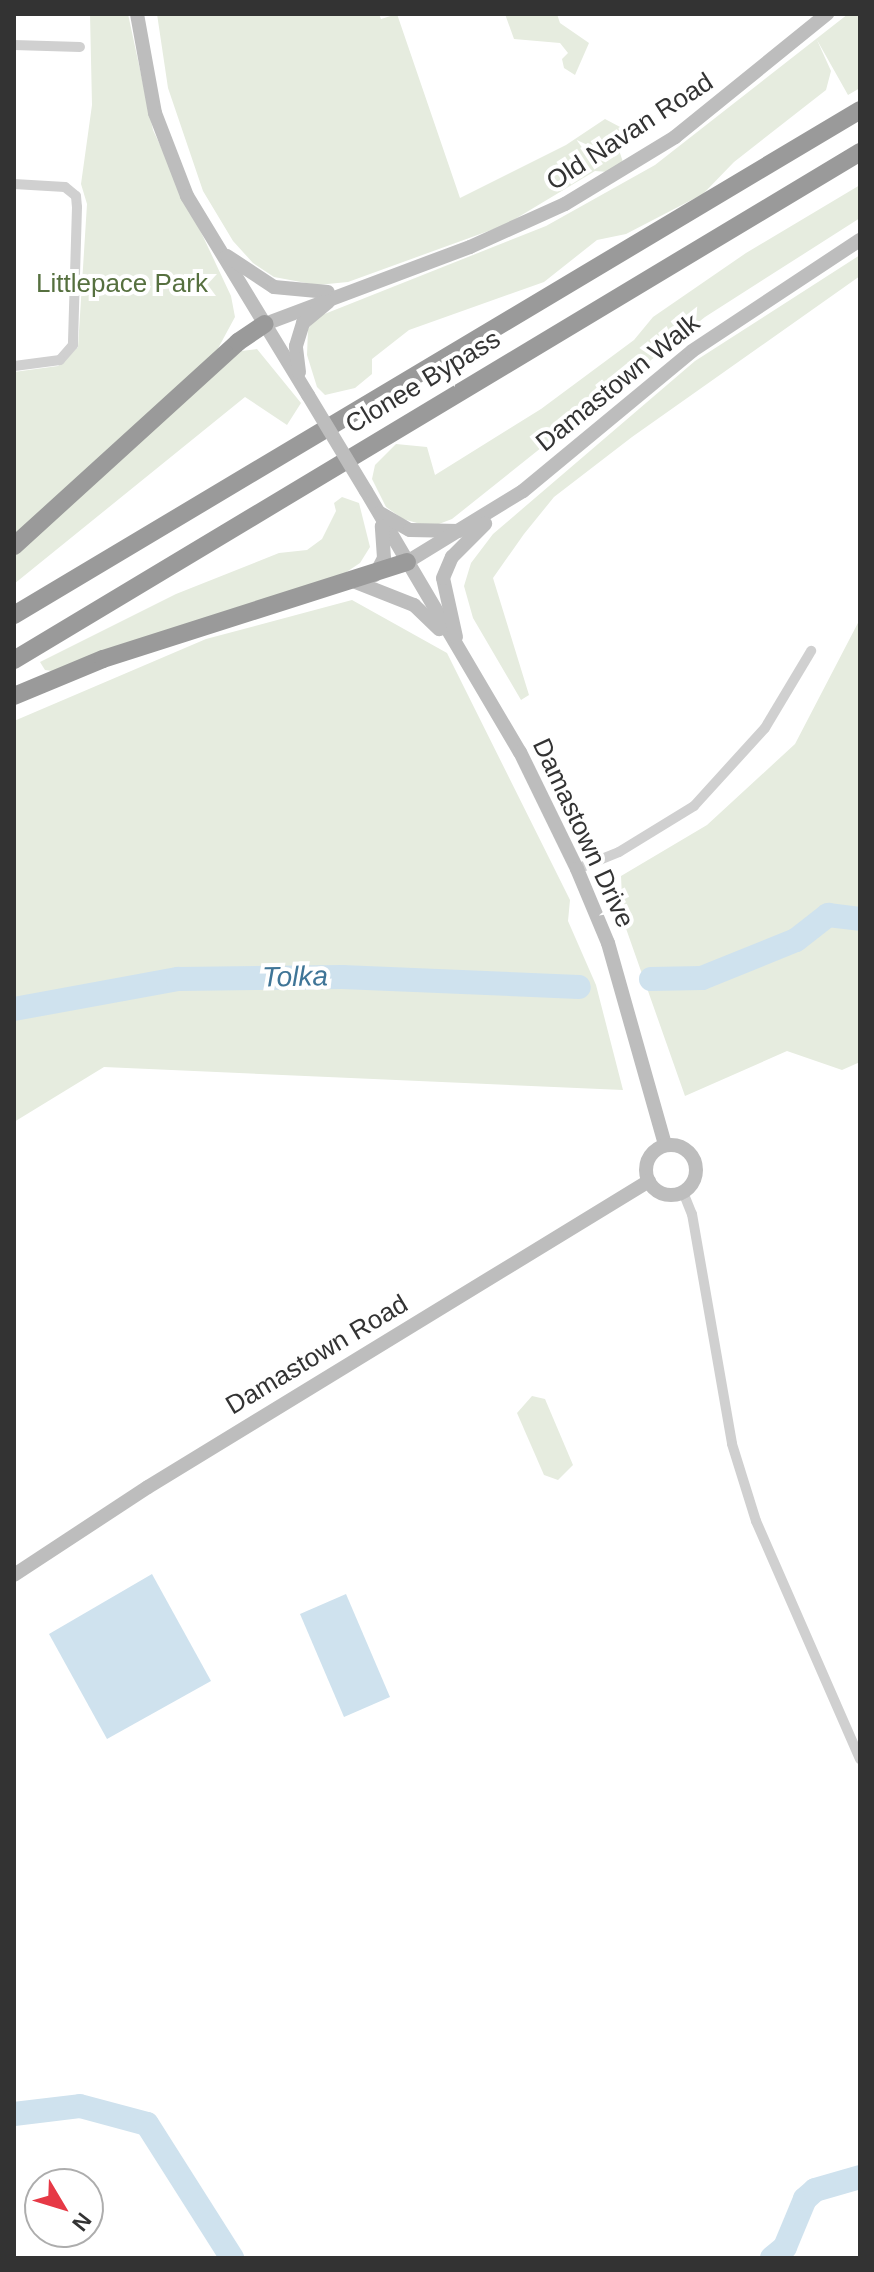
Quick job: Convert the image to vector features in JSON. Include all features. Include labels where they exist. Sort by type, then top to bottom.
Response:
[{"type":"highway","name":"Clonee Bypass","points":[[14,615],[860,110]]},
{"type":"highway","name":"Clonee Bypass","points":[[14,660],[860,152]]},
{"type":"highway","points":[[14,546],[238,342],[265,324]]},
{"type":"highway","points":[[14,696],[103,659],[375,575],[407,562]]},
{"type":"street","points":[[137,14],[155,113],[187,196],[214,245],[301,380]]},
{"type":"street","name":"Old Navan Road","points":[[265,324],[516,228],[618,174],[727,100],[827,14]]},
{"type":"street","points":[[14,45],[80,47]]},
{"type":"street","points":[[14,184],[65,187],[76,196],[77,207],[73,345],[60,360],[14,366]]},
{"type":"street","name":"Damastown Walk","points":[[407,562],[523,491],[692,351],[860,240]]},
{"type":"street","name":"Old Navan Road","points":[[214,245],[274,287],[310,293],[349,290]]},
{"type":"street","points":[[301,380],[296,346],[303,323],[349,290]]},
{"type":"street","name":"Damastown Drive","points":[[301,380],[520,752],[577,869],[608,943],[665,1145]]},
{"type":"street","points":[[461,653],[443,590],[447,565],[465,541],[523,491]]},
{"type":"street","points":[[378,512],[410,530],[459,531]]},
{"type":"street","points":[[375,575],[385,543],[378,512]]},
{"type":"street","points":[[353,581],[414,605],[461,653]]},
{"type":"street","points":[[577,869],[619,852],[694,806],[765,728],[811,651]]},
{"type":"street","points":[[665,1145],[686,1149],[695,1160],[696,1174],[683,1192],[660,1192],[649,1181],[648,1159],[665,1145]]},
{"type":"street","name":"Damastown Road","points":[[14,1575],[148,1487],[649,1181]]},
{"type":"street","points":[[683,1192],[692,1214],[732,1444],[756,1521],[860,1759]]},
{"type":"green space","name":"Littlepace Park","points":[[90,14],[128,14],[153,130],[231,296],[235,317],[215,354],[14,536],[14,372],[58,366],[78,347],[87,204],[81,184],[92,105]]},
{"type":"green space","points":[[157,14],[379,14],[381,19],[397,14],[460,198],[566,145],[605,119],[622,128],[618,147],[623,162],[608,172],[595,171],[505,225],[348,282],[317,285],[274,277],[253,263],[233,241],[203,191],[168,88]]},
{"type":"green space","points":[[505,14],[557,14],[560,23],[589,43],[575,75],[564,68],[562,59],[568,53],[560,43],[514,39]]},
{"type":"green space","points":[[848,14],[860,14],[860,88],[848,95],[817,40],[831,71],[826,90],[734,162],[703,194],[626,234],[597,240],[544,282],[409,330],[372,359],[372,374],[355,388],[325,395],[317,387],[307,355],[308,329],[317,317],[546,226],[655,165]]},
{"type":"green space","points":[[860,185],[860,218],[705,317],[452,519],[431,527],[403,519],[386,507],[372,479],[375,465],[396,444],[427,447],[435,475],[541,409],[634,340],[653,317],[746,253]]},
{"type":"green space","points":[[860,255],[860,276],[632,437],[554,497],[524,534],[493,578],[529,695],[521,700],[473,618],[464,586],[471,563],[493,534],[695,361]]},
{"type":"green space","points":[[257,349],[301,403],[287,425],[245,397],[14,584],[14,555],[241,351]]},
{"type":"green space","points":[[342,497],[359,503],[370,547],[360,563],[336,579],[60,672],[45,670],[40,662],[176,594],[279,553],[307,550],[322,539],[336,511],[334,503]]},
{"type":"green space","points":[[352,600],[447,653],[570,900],[568,921],[596,985],[623,1090],[104,1067],[14,1122],[14,1016],[58,1010],[90,998],[195,988],[196,968],[14,1001],[14,721],[206,639]]},
{"type":"green space","points":[[860,619],[860,1062],[842,1070],[787,1051],[685,1096],[623,920],[621,876],[707,825],[795,744]]},
{"type":"green space","points":[[532,1396],[545,1399],[573,1465],[558,1480],[544,1475],[517,1413]]},
{"type":"water","points":[[152,1574],[211,1681],[107,1739],[49,1634]]},
{"type":"water","points":[[346,1594],[390,1697],[344,1717],[300,1614]]},
{"type":"waterway","name":"Tolka","points":[[651,979],[702,978],[796,940],[828,915],[860,919]]},
{"type":"waterway","name":"Tolka","points":[[14,1009],[178,979],[342,977],[579,987]]},
{"type":"waterway","points":[[14,2114],[80,2106],[147,2124],[232,2258]]},
{"type":"waterway","points":[[772,2258],[785,2247],[805,2199],[815,2190],[860,2177]]}]
